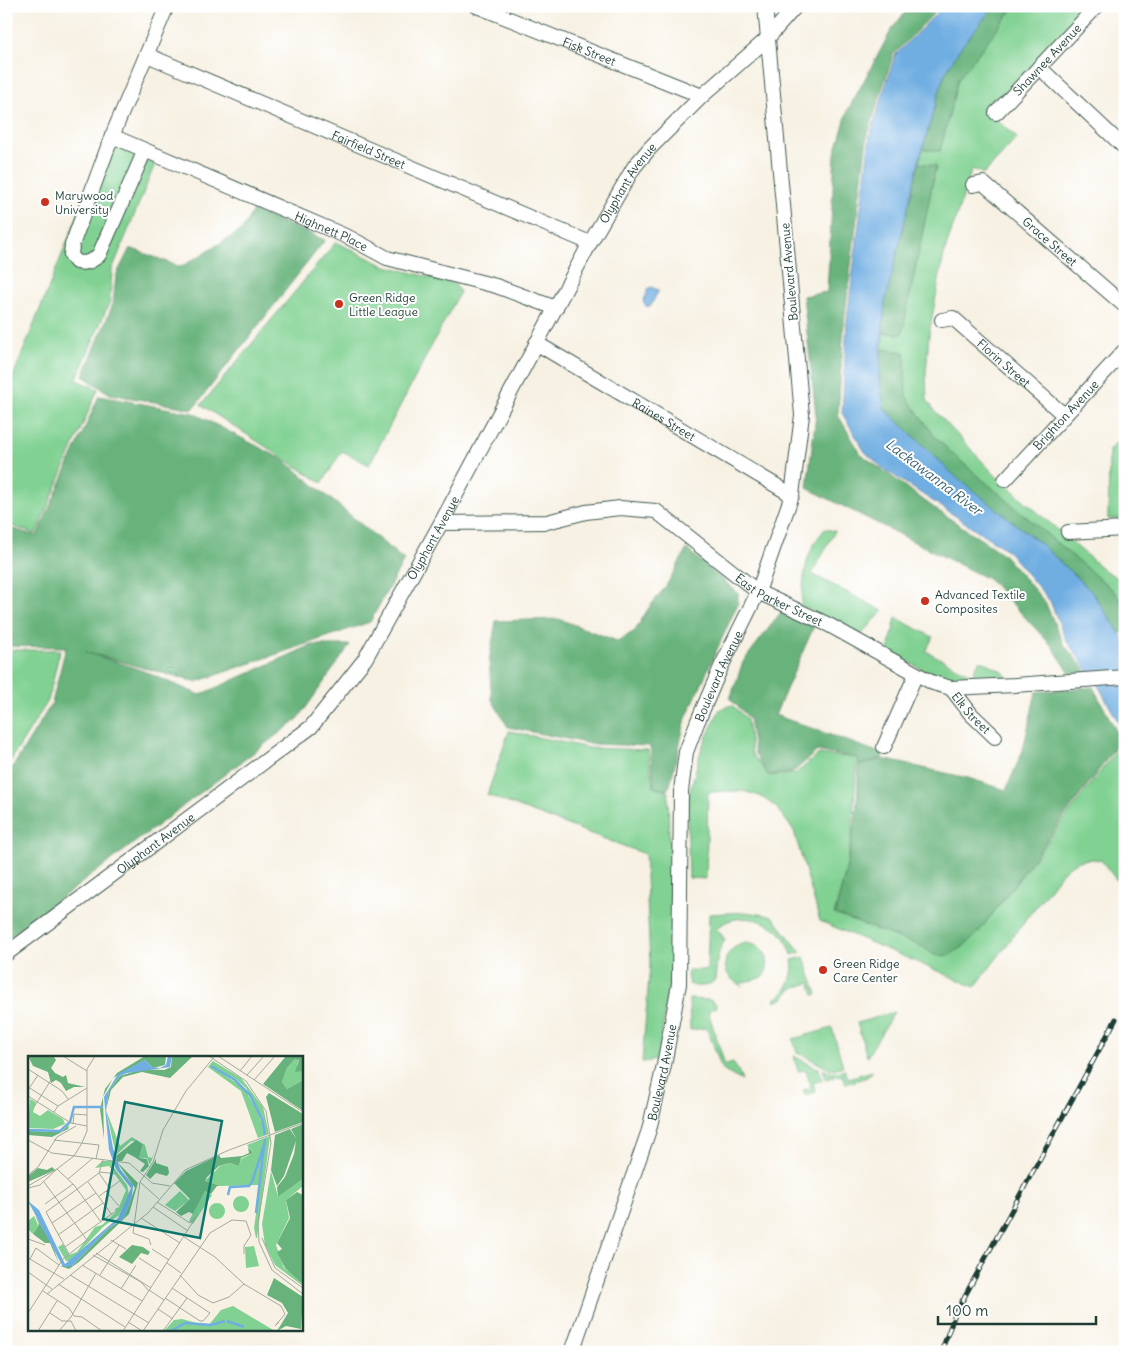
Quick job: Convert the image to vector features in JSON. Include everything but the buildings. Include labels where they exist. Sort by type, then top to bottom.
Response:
[{"type":"street","points":[[145,150],[99,255],[92,261],[84,264],[76,262],[71,255],[72,245],[112,136],[167,6]]},
{"type":"street","name":"Fisk Street","points":[[476,6],[702,96]]},
{"type":"street","name":"Boulevard Avenue","points":[[572,1352],[649,1130],[664,1065],[679,984],[681,791],[686,752],[721,668],[758,592],[792,495],[802,415],[765,6]]},
{"type":"street","points":[[767,39],[796,6]]},
{"type":"street","name":"Shawnee Avenue","points":[[996,114],[1097,6]]},
{"type":"street","name":"Olyphant Avenue","points":[[6,954],[310,727],[365,659],[441,523],[590,243],[634,167],[650,148],[702,96],[767,39]]},
{"type":"street","name":"Fairfield Street","points":[[147,55],[590,243]]},
{"type":"street","points":[[1039,67],[1125,148]]},
{"type":"street","name":"Highnett Place","points":[[112,136],[350,238],[387,258],[496,286],[556,308]]},
{"type":"street","name":"Grace Street","points":[[974,186],[983,183],[1125,306]]},
{"type":"street","name":"Florin Street","points":[[942,320],[953,318],[1064,415]]},
{"type":"street","name":"Raines Street","points":[[536,343],[792,495]]},
{"type":"street","name":"Brighton Avenue","points":[[1005,480],[1064,415],[1122,357]]},
{"type":"street","name":"East Parker Street","points":[[441,523],[547,522],[586,512],[620,508],[656,511],[758,592],[829,625],[933,683],[951,688],[1125,677]]},
{"type":"street","points":[[1068,532],[1125,529]]},
{"type":"street","points":[[884,747],[916,674]]},
{"type":"street","name":"Elk Street","points":[[951,688],[994,737]]},
{"type":"green space","points":[[910,6],[941,6],[893,55],[867,137],[844,322],[838,415],[861,454],[937,510],[1003,554],[1045,602],[1064,645],[1089,674],[1070,673],[1051,645],[990,580],[807,488],[816,415],[803,296],[827,292],[835,154],[848,110],[892,29]]},
{"type":"green space","points":[[994,6],[1015,6],[958,79],[940,151],[923,149],[944,75],[961,47]]},
{"type":"green space","points":[[1015,6],[1086,6],[989,113],[1017,138],[984,174],[972,169],[944,254],[929,334],[926,374],[927,400],[996,476],[1104,570],[1125,582],[1125,610],[1116,593],[950,452],[933,434],[906,396],[905,352],[882,349],[883,333],[902,334],[936,166],[919,163],[923,149],[940,151],[958,79]]},
{"type":"green space","points":[[107,142],[155,164],[112,270],[110,301],[76,380],[98,389],[36,534],[6,524],[6,394]]},
{"type":"green space","points":[[919,163],[936,166],[902,334],[883,333],[885,303]]},
{"type":"green space","points":[[253,210],[325,240],[193,409],[110,394],[83,376],[113,304],[116,276],[130,248],[181,267],[242,230]]},
{"type":"green space","points":[[336,242],[383,265],[455,284],[460,292],[369,465],[342,451],[322,483],[201,405]]},
{"type":"green space","points":[[882,349],[905,352],[906,396],[933,434],[950,452],[1116,593],[1125,610],[1125,633],[1120,633],[1092,592],[1042,545],[955,476],[884,408],[879,377]]},
{"type":"green space","points":[[99,396],[193,413],[284,460],[404,560],[370,622],[196,682],[85,652],[141,670],[200,695],[312,645],[350,645],[298,719],[6,940],[6,774],[14,765],[52,703],[66,647],[6,646],[6,527],[37,536]]},
{"type":"green space","points":[[1125,434],[1125,519],[1108,519],[1109,450]]},
{"type":"green space","points":[[825,529],[835,531],[812,574],[883,611],[861,635],[801,606],[806,565],[813,547]]},
{"type":"green space","points":[[687,549],[738,593],[738,603],[686,718],[670,785],[667,790],[654,787],[650,746],[591,744],[508,727],[492,700],[489,661],[496,621],[559,619],[617,641],[635,631],[648,609],[666,586]]},
{"type":"green space","points":[[781,612],[800,622],[814,626],[775,715],[883,754],[882,758],[860,765],[883,759],[968,778],[1006,790],[1023,750],[1036,692],[1093,687],[1121,740],[978,933],[952,954],[939,956],[933,954],[923,947],[835,914],[845,876],[855,817],[858,758],[817,751],[792,773],[768,775],[755,754],[749,718],[730,699],[743,662]]},
{"type":"green space","points":[[896,618],[933,637],[926,651],[972,675],[980,660],[1002,671],[1007,677],[951,681],[940,679],[888,651]]},
{"type":"green space","points":[[6,650],[60,650],[48,701],[6,768]]},
{"type":"green space","points":[[732,705],[747,719],[752,754],[769,776],[795,774],[819,754],[857,758],[852,833],[845,875],[834,914],[924,947],[933,954],[962,948],[978,933],[1122,743],[1125,747],[1125,891],[1101,860],[1081,860],[1071,865],[1057,879],[975,987],[820,921],[794,831],[776,807],[760,796],[743,791],[708,792],[706,879],[689,878],[687,802],[702,747],[720,709]]},
{"type":"green space","points":[[509,731],[589,748],[648,750],[653,787],[668,792],[672,962],[658,1060],[642,1062],[650,965],[645,854],[487,795]]},
{"type":"green space","points":[[745,912],[772,916],[801,952],[792,955],[780,933],[764,922],[747,919],[729,921],[722,924],[716,930],[719,931],[725,940],[718,954],[715,980],[703,986],[689,984],[687,975],[689,970],[707,970],[709,914]]},
{"type":"green space","points":[[745,943],[758,946],[765,954],[768,965],[764,977],[741,983],[742,986],[729,975],[725,963],[731,951]]},
{"type":"green space","points":[[804,957],[817,994],[814,995],[810,983],[791,989],[784,998],[775,1002],[775,999],[784,992],[790,982],[793,966],[792,960]]},
{"type":"green space","points":[[689,999],[710,1000],[716,1004],[717,1007],[708,1011],[725,1065],[733,1063],[742,1081],[724,1071],[707,1028],[690,1030]]},
{"type":"green space","points":[[894,1012],[867,1057],[857,1023]]},
{"type":"green space","points":[[832,1028],[843,1066],[831,1070],[797,1052],[793,1039]]},
{"type":"green space","points":[[794,1056],[819,1069],[823,1080],[813,1083],[816,1092],[805,1095],[803,1090],[811,1088],[806,1070],[798,1071]]},
{"type":"green space","points":[[823,1069],[831,1073],[845,1070],[848,1078],[872,1071],[867,1077],[846,1084],[842,1075],[826,1079]]},
{"type":"water","name":"Lackawanna River","points":[[944,6],[994,6],[961,47],[944,75],[919,161],[885,303],[879,377],[884,408],[955,476],[1042,545],[1092,592],[1125,641],[1125,734],[1095,680],[1066,640],[1050,601],[1007,550],[884,469],[865,452],[842,413],[847,320],[870,136],[895,55]]},
{"type":"water","points":[[651,287],[658,290],[658,292],[651,305],[647,307],[643,302],[647,289]]},
{"type":"railway","points":[[941,1352],[955,1314],[1116,1019]]},
{"type":"place","name":"Marywood University","points":[[45,202]]},
{"type":"place","name":"Green Ridge Little League","points":[[339,304]]},
{"type":"place","name":"Advanced Textile Composites","points":[[925,601]]},
{"type":"place","name":"Green Ridge Care Center","points":[[823,970]]}]
